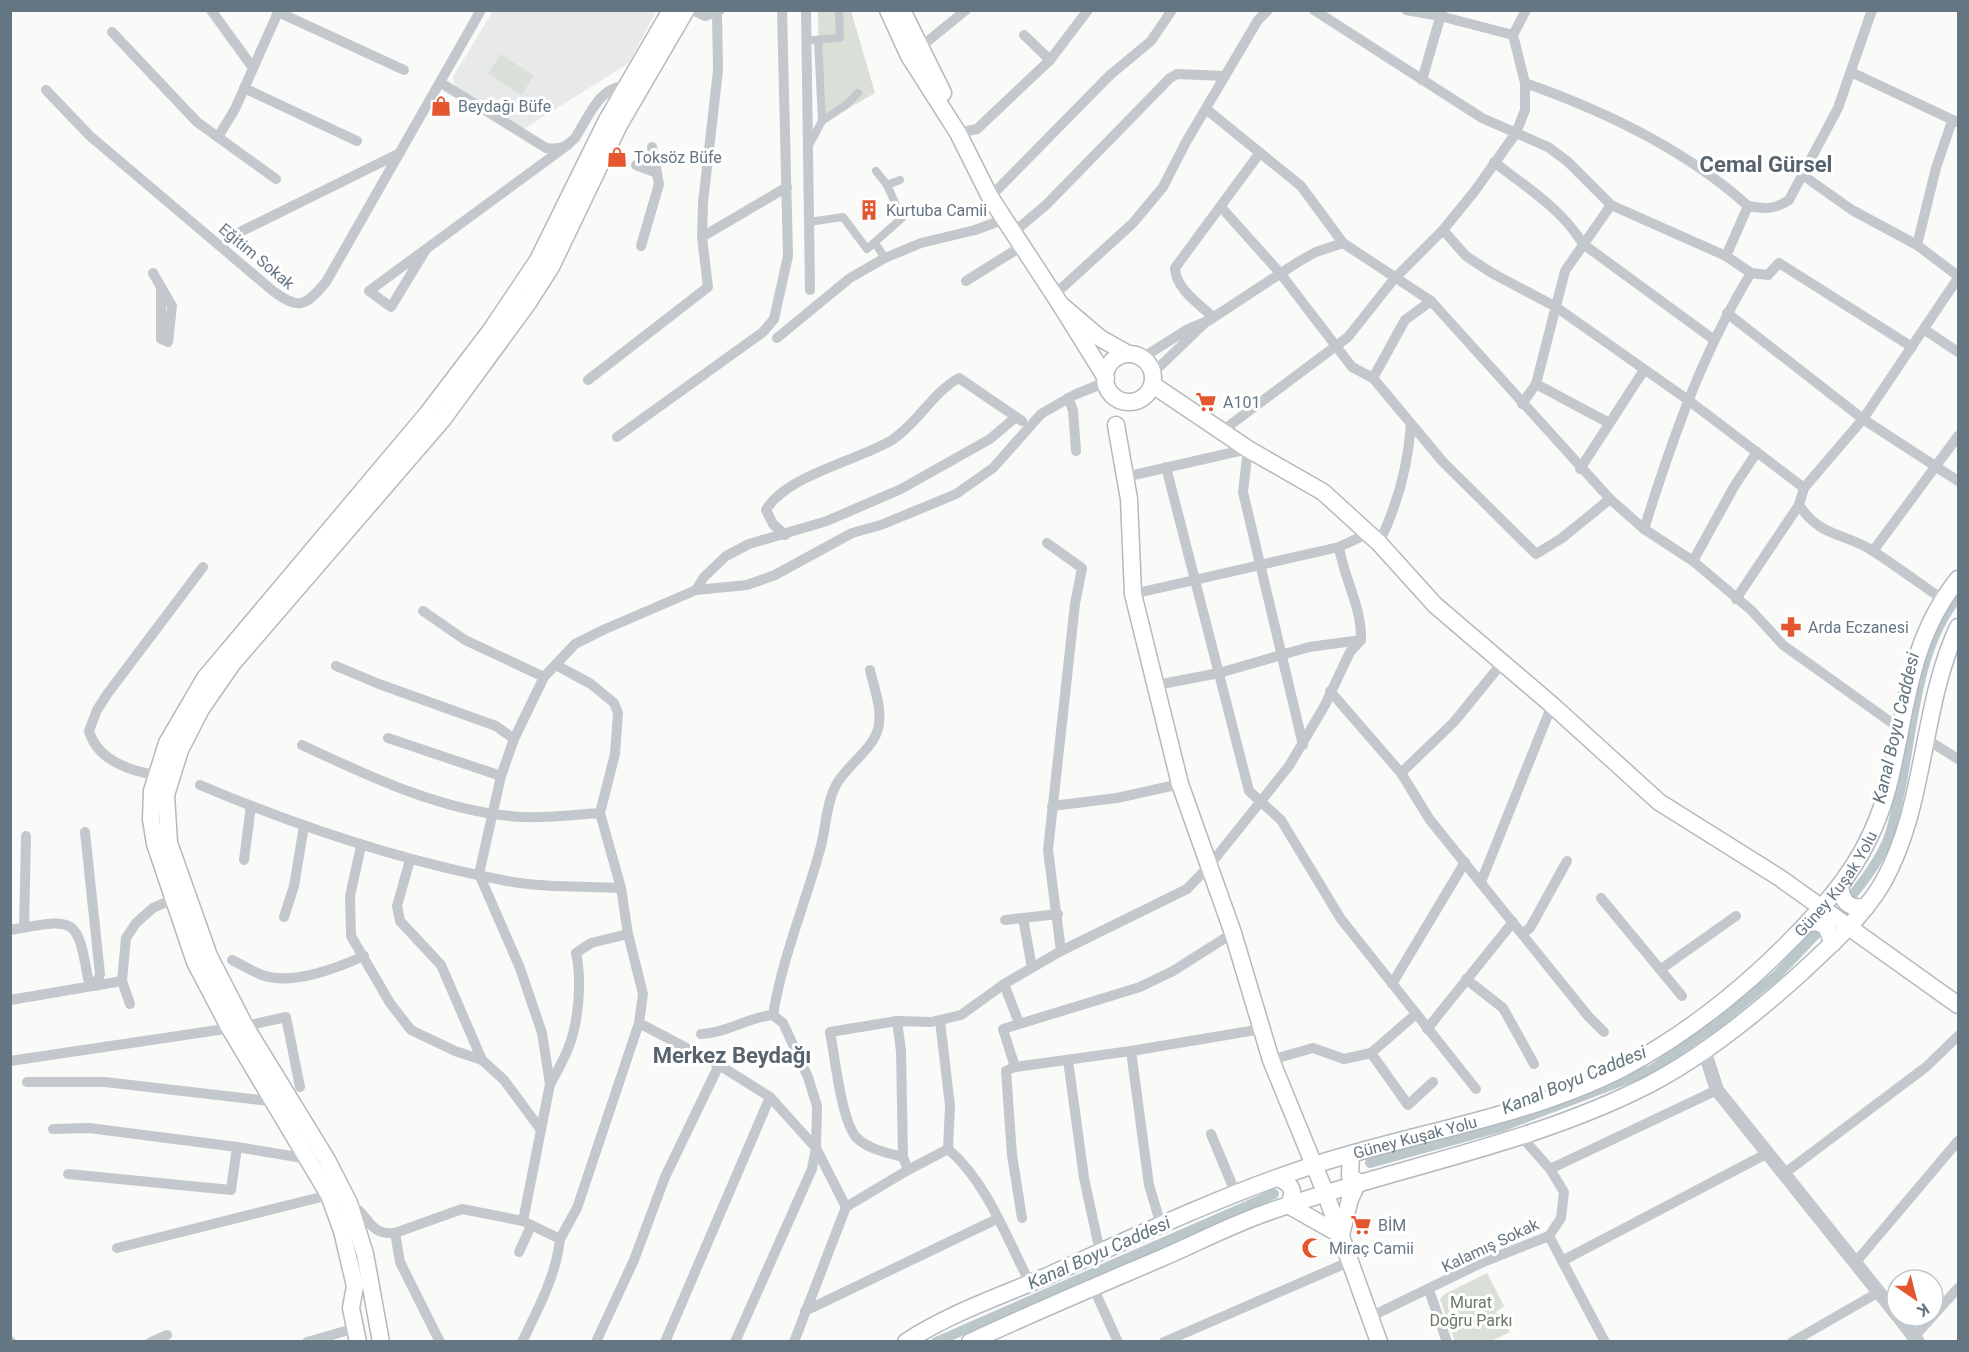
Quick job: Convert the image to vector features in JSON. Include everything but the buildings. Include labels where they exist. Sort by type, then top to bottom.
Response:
[{"type":"main road","points":[[237,1026],[169,843],[164,776],[167,743],[205,678],[427,414],[491,330],[538,260],[606,120],[671,10]]},
{"type":"main road","points":[[381,1341],[365,1254],[349,1203],[327,1160],[289,1096],[237,1026],[195,962],[155,844],[151,819],[152,791],[180,750],[201,708],[232,664],[442,419],[528,303],[551,267],[619,125],[686,10]]},
{"type":"main road","points":[[888,10],[915,51],[990,197],[1107,384],[1120,401],[1130,402],[1144,398],[1153,379]]},
{"type":"main road","points":[[902,10],[915,51]]},
{"type":"main road","points":[[1056,300],[1100,338],[1135,356],[1153,379],[1222,431],[1248,449],[1306,480],[1374,538],[1435,604],[1659,802],[1780,878],[1959,1005]]},
{"type":"main road","points":[[1135,356],[1113,360],[1107,384],[1125,477],[1133,594],[1180,784],[1233,933],[1271,1060],[1325,1192],[1379,1341]]},
{"type":"main road","points":[[1116,425],[1130,402]]},
{"type":"main road","name":"Güney Kuşak Yolu","points":[[906,1341],[923,1330],[1161,1225],[1278,1178],[1351,1154],[1554,1096],[1621,1068],[1678,1034],[1721,1003],[1808,922],[1856,864],[1874,828],[1888,789],[1911,672],[1925,630],[1942,599],[1959,579]]},
{"type":"main road","name":"Güney Kuşak Yolu","points":[[970,1341],[1238,1223],[1325,1192],[1521,1136],[1573,1117],[1650,1084],[1704,1050],[1776,996],[1833,943],[1866,907],[1881,885],[1900,847],[1914,802],[1934,700],[1959,627]]},
{"type":"main road","points":[[1840,886],[1841,896],[1846,904],[1854,908],[1866,907]]},
{"type":"main road","points":[[1808,922],[1818,922],[1826,927],[1833,943]]},
{"type":"main road","points":[[289,1096],[309,1160],[329,1195],[350,1257],[355,1286],[351,1308],[357,1335]]},
{"type":"main road","points":[[1341,1235],[1358,1182],[1350,1176],[1351,1154]]},
{"type":"main road","points":[[1278,1178],[1287,1182],[1293,1189],[1293,1197],[1288,1205],[1341,1235]]},
{"type":"street","points":[[211,10],[253,68]]},
{"type":"street","name":"Eğitim Sokak","points":[[46,90],[90,136],[221,246],[290,303],[303,303],[313,297],[326,282],[481,10]]},
{"type":"street","points":[[588,380],[706,291],[709,281],[702,237],[703,203],[718,70],[719,11],[705,16],[692,10]]},
{"type":"street","points":[[617,437],[768,326],[778,306],[788,256],[782,10]]},
{"type":"street","points":[[806,10],[822,121]]},
{"type":"street","points":[[812,40],[840,38],[839,10]]},
{"type":"street","points":[[915,51],[966,10]]},
{"type":"street","points":[[958,133],[977,129],[1050,60],[1088,10]]},
{"type":"street","points":[[990,197],[1110,75],[1151,41],[1172,10]]},
{"type":"street","points":[[1056,300],[1132,223],[1163,187],[1258,20],[1268,10]]},
{"type":"street","points":[[1406,10],[1441,13],[1513,34]]},
{"type":"street","points":[[1222,431],[1348,337],[1394,279],[1443,230],[1516,133],[1525,110],[1525,83],[1513,34],[1526,10]]},
{"type":"street","points":[[1525,83],[1563,96],[1661,142],[1717,177],[1748,206],[1768,210],[1789,200],[1804,176],[1838,108],[1872,10]]},
{"type":"street","points":[[218,137],[244,88],[279,11],[404,70]]},
{"type":"street","points":[[1320,13],[1482,118],[1548,147],[1567,160],[1611,205],[1726,256],[1751,273],[1768,274],[1779,263],[1912,347]]},
{"type":"street","points":[[1422,80],[1441,13]]},
{"type":"street","points":[[112,32],[197,122],[276,179]]},
{"type":"street","points":[[1024,35],[1050,60]]},
{"type":"street","points":[[810,290],[808,147],[812,40]]},
{"type":"street","points":[[1851,72],[1955,121],[1936,168],[1917,245]]},
{"type":"street","points":[[966,281],[1014,232],[1046,205],[1170,78],[1177,74],[1226,76]]},
{"type":"street","points":[[441,83],[546,147],[561,148],[569,144]]},
{"type":"street","points":[[425,252],[391,307],[369,291],[569,144],[609,90],[617,86],[626,87]]},
{"type":"street","points":[[244,88],[357,141]]},
{"type":"street","points":[[808,147],[822,121],[846,105],[858,93]]},
{"type":"street","points":[[1206,109],[1301,186],[1343,243],[1394,279],[1431,301],[1580,469],[1610,499],[1644,529],[1694,561],[1783,645],[1899,729]]},
{"type":"street","points":[[641,246],[659,184],[652,147]]},
{"type":"street","points":[[221,246],[240,232],[400,153]]},
{"type":"street","points":[[1210,319],[1175,276],[1175,268],[1259,154]]},
{"type":"street","points":[[1494,162],[1552,207],[1573,227],[1582,244],[1713,339]]},
{"type":"street","points":[[636,165],[657,173]]},
{"type":"street","points":[[809,222],[843,217],[867,249],[875,243],[902,218],[887,185],[876,171]]},
{"type":"street","points":[[1736,599],[1799,505],[1804,488],[1863,419],[1959,277],[1917,245],[1852,210],[1804,176]]},
{"type":"street","points":[[887,185],[900,180]]},
{"type":"street","points":[[702,237],[787,187]]},
{"type":"street","points":[[1522,404],[1536,384],[1565,272],[1582,244],[1611,205]]},
{"type":"street","points":[[1726,256],[1748,206]]},
{"type":"street","points":[[1221,207],[1280,273],[1352,367],[1373,378],[1443,462],[1536,554],[1562,538],[1610,499]]},
{"type":"street","points":[[777,338],[849,278],[885,258],[921,243],[975,230],[1014,232]]},
{"type":"street","points":[[1443,230],[1466,256],[1492,273],[1556,307],[1688,400],[1804,488]]},
{"type":"street","points":[[875,243],[885,258]]},
{"type":"street","points":[[1135,356],[1210,319],[1316,252],[1343,243]]},
{"type":"street","points":[[153,273],[161,287]]},
{"type":"street","points":[[1644,529],[1688,400],[1713,339],[1751,273]]},
{"type":"street","points":[[1373,378],[1405,320],[1431,301]]},
{"type":"street","points":[[1726,313],[1863,419],[1959,481]]},
{"type":"street","points":[[1153,379],[1210,319]]},
{"type":"street","points":[[1925,330],[1959,352]]},
{"type":"street","points":[[1580,469],[1644,370]]},
{"type":"street","points":[[785,535],[773,524],[766,510],[771,501],[817,472],[836,467],[892,440],[919,417],[947,385],[958,378],[1029,426]]},
{"type":"street","points":[[550,1084],[542,1033],[520,968],[479,874],[501,776],[514,739],[544,677],[575,644],[696,590],[747,585],[766,579],[852,533],[880,525],[956,494],[993,468],[1041,414],[1068,398],[1107,384]]},
{"type":"street","points":[[1536,384],[1609,423]]},
{"type":"street","points":[[1068,398],[1073,410],[1076,451]]},
{"type":"street","points":[[696,590],[704,577],[726,556],[749,544],[785,535],[901,489],[981,444],[1016,417]]},
{"type":"street","points":[[1133,594],[1374,538],[1393,514],[1402,488],[1408,462],[1411,424]]},
{"type":"street","points":[[1873,551],[1959,436]]},
{"type":"street","points":[[1125,477],[1248,449],[1243,492],[1280,657],[1303,745]]},
{"type":"street","points":[[1694,561],[1735,485],[1757,452]]},
{"type":"street","points":[[1166,467],[1249,791],[1281,820],[1341,919],[1476,1089]]},
{"type":"street","points":[[1799,505],[1808,520],[1832,535],[1856,542],[1873,551],[1942,599]]},
{"type":"street","points":[[1047,543],[1082,568],[1075,604],[1048,850],[1061,951]]},
{"type":"street","points":[[903,1157],[877,1150],[856,1137],[847,1120],[830,1032],[897,1021],[939,1021],[961,1015],[1004,984],[1061,951],[1187,889],[1262,803],[1303,745],[1350,652],[1361,640],[1360,613],[1348,584],[1339,547]]},
{"type":"street","points":[[164,776],[134,770],[100,754],[89,731],[97,710],[108,693],[203,567]]},
{"type":"street","points":[[423,611],[465,640],[544,677]]},
{"type":"street","points":[[1157,686],[1219,673],[1309,647],[1361,640]]},
{"type":"street","points":[[1401,773],[1454,722],[1502,663]]},
{"type":"street","points":[[522,1341],[545,1296],[558,1258],[560,1239],[577,1208],[639,1023],[643,994],[628,934],[621,888],[600,813],[615,754],[618,713],[614,703],[591,684],[556,665]]},
{"type":"street","points":[[336,666],[496,726],[514,739]]},
{"type":"street","points":[[773,1015],[778,981],[815,870],[834,788],[878,729],[879,711],[870,670]]},
{"type":"street","points":[[1330,691],[1401,773],[1430,820],[1588,1016],[1604,1032]]},
{"type":"street","points":[[1481,882],[1551,705]]},
{"type":"street","points":[[388,738],[501,776]]},
{"type":"street","points":[[1926,739],[1959,759]]},
{"type":"street","points":[[302,745],[356,771],[431,799],[521,817],[600,813]]},
{"type":"street","points":[[200,784],[304,826],[410,860],[509,881],[621,888]]},
{"type":"street","points":[[1052,806],[1117,798],[1180,784]]},
{"type":"street","points":[[244,860],[250,806]]},
{"type":"street","points":[[284,917],[294,886],[304,826]]},
{"type":"street","points":[[85,832],[100,974],[96,986]]},
{"type":"street","points":[[24,928],[26,836]]},
{"type":"street","points":[[361,846],[350,896],[351,936],[390,1003],[411,1030],[455,1051],[482,1060],[504,1080],[541,1130]]},
{"type":"street","points":[[410,860],[397,906],[400,921],[441,965],[482,1060]]},
{"type":"street","points":[[1523,933],[1530,928],[1567,861]]},
{"type":"street","points":[[1392,984],[1465,862]]},
{"type":"street","points":[[1601,898],[1682,996]]},
{"type":"street","points":[[130,1004],[122,981],[126,938],[136,923],[153,908],[172,899]]},
{"type":"street","points":[[1005,920],[1058,914]]},
{"type":"street","points":[[1661,969],[1736,916]]},
{"type":"street","points":[[1023,918],[1032,968]]},
{"type":"street","points":[[1427,1029],[1513,922]]},
{"type":"street","points":[[10,930],[66,924],[75,928],[83,946],[88,979],[96,986]]},
{"type":"street","points":[[1015,1067],[1004,1029],[1140,987],[1173,971],[1233,933]]},
{"type":"street","points":[[519,1252],[527,1223],[550,1084],[570,1044],[578,1006],[580,968],[576,953],[591,943],[628,934]]},
{"type":"street","points":[[232,960],[264,976],[298,977],[333,969],[364,956]]},
{"type":"street","points":[[1466,979],[1503,1008],[1534,1064]]},
{"type":"street","points":[[10,1000],[122,981]]},
{"type":"street","points":[[1004,984],[1019,1023]]},
{"type":"street","points":[[1271,1060],[1313,1048],[1344,1059],[1371,1053],[1416,1014]]},
{"type":"street","points":[[701,1035],[744,1023],[759,1016],[773,1015],[783,1023],[808,1077],[817,1106],[816,1148],[812,1169],[735,1341]]},
{"type":"street","points":[[10,1061],[286,1017],[289,1096],[105,1082],[27,1082]]},
{"type":"street","points":[[897,1021],[901,1051],[903,1157],[908,1170]]},
{"type":"street","points":[[939,1021],[950,1106],[948,1149],[968,1169],[1030,1283]]},
{"type":"street","points":[[639,1023],[719,1065],[770,1097],[816,1148],[846,1207]]},
{"type":"street","points":[[1022,1218],[1012,1155],[1006,1071],[1015,1067],[1131,1051],[1262,1029]]},
{"type":"street","points":[[1785,1173],[1926,1067],[1959,1036]]},
{"type":"street","points":[[1704,1050],[1717,1090],[1885,1300]]},
{"type":"street","points":[[1131,1051],[1149,1185],[1161,1225]]},
{"type":"street","points":[[1371,1053],[1408,1105],[1433,1082]]},
{"type":"street","points":[[1068,1060],[1084,1178],[1100,1252]]},
{"type":"street","points":[[596,1341],[634,1260],[665,1178],[719,1065]]},
{"type":"street","points":[[1550,1169],[1717,1090]]},
{"type":"street","points":[[665,1341],[770,1097]]},
{"type":"street","points":[[53,1129],[90,1128],[237,1147],[309,1160],[327,1160]]},
{"type":"street","points":[[1211,1134],[1236,1194]]},
{"type":"street","name":"Kalamış Sokak","points":[[1370,1317],[1483,1262],[1549,1236],[1561,1218],[1564,1192],[1550,1169],[1521,1136]]},
{"type":"street","points":[[1855,1263],[1959,1141]]},
{"type":"street","points":[[68,1174],[231,1190],[237,1147]]},
{"type":"street","points":[[794,1341],[846,1207],[948,1149]]},
{"type":"street","points":[[1562,1261],[1768,1153]]},
{"type":"street","points":[[117,1248],[329,1195]]},
{"type":"street","points":[[349,1203],[356,1207],[375,1230],[395,1233],[462,1209],[527,1223],[560,1239]]},
{"type":"street","points":[[806,1311],[996,1219]]},
{"type":"street","points":[[395,1233],[400,1262],[440,1341]]},
{"type":"street","points":[[1549,1236],[1605,1341]]},
{"type":"street","points":[[1164,1341],[1351,1261]]},
{"type":"street","points":[[1093,1287],[1118,1341]]},
{"type":"street","points":[[1916,1339],[1959,1288]]},
{"type":"street","points":[[1429,1290],[1447,1341]]},
{"type":"street","points":[[1792,1341],[1879,1292]]},
{"type":"street","points":[[152,1341],[167,1335]]},
{"type":"street","points":[[307,1341],[357,1335]]},
{"type":"shaded area","points":[[493,11],[656,11],[629,63],[522,130],[456,89],[453,77]]},
{"type":"green space","points":[[818,11],[851,11],[875,93],[819,125]]},
{"type":"green space","points":[[501,54],[534,76],[521,95],[488,73]]},
{"type":"green space","name":"Murat Doğru Parkı","points":[[1487,1273],[1504,1306],[1496,1312],[1510,1332],[1491,1341],[1455,1341],[1440,1299],[1445,1294]]},
{"type":"waterway","name":"Kanal Boyu Caddesi","points":[[1850,898],[1865,879],[1888,839],[1899,796],[1924,666],[1944,618],[1958,597]]},
{"type":"waterway","name":"Kanal Boyu Caddesi","points":[[1370,1163],[1501,1127],[1651,1070],[1719,1023],[1778,974],[1818,932]]},
{"type":"waterway","name":"Kanal Boyu Caddesi","points":[[936,1342],[1274,1194]]},
{"type":"place","name":"Beydağı Büfe","points":[[441,106]]},
{"type":"place","name":"Toksöz Büfe","points":[[617,157]]},
{"type":"place","name":"Kurtuba Camii","points":[[869,210]]},
{"type":"place","name":"A101","points":[[1206,402]]},
{"type":"place","name":"Arda Eczanesi","points":[[1791,627]]},
{"type":"place","name":"BİM","points":[[1361,1225]]},
{"type":"place","name":"Miraç Camii","points":[[1312,1248]]},
{"type":"district","name":"Cemal Gürsel","points":[[1766,164]]},
{"type":"district","name":"Merkez Beydağı","points":[[732,1055]]}]
